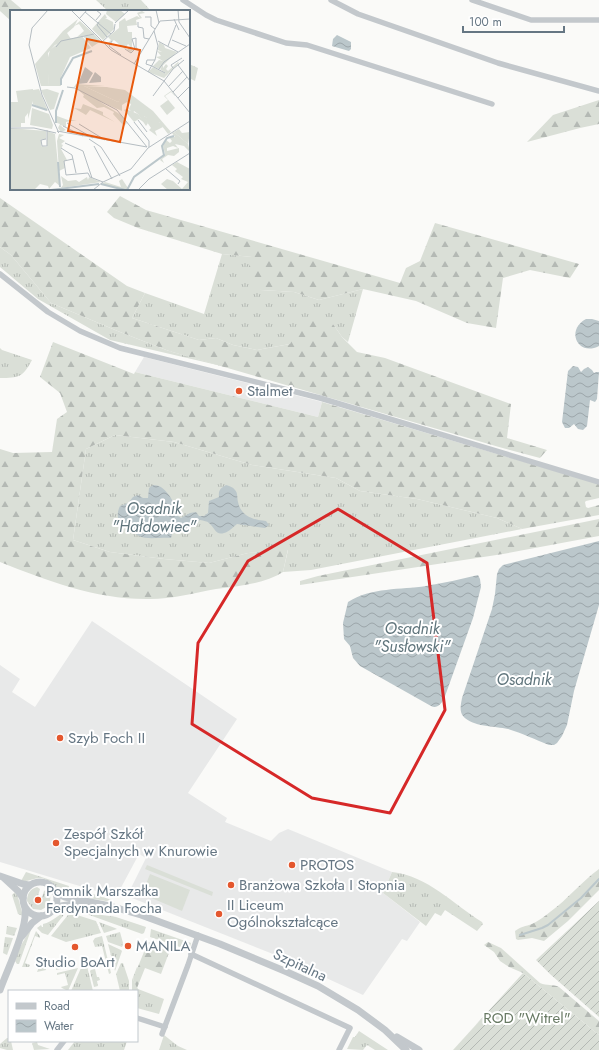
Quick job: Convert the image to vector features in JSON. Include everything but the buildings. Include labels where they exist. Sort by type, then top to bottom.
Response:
[{"type":"street","points":[[183,0],[216,20],[286,43],[307,45],[492,104]]},
{"type":"street","points":[[331,0],[358,14],[498,63],[599,91]]},
{"type":"street","points":[[472,0],[531,20],[599,20]]},
{"type":"street","points":[[0,274],[48,312],[80,331],[120,348],[320,398],[599,482]]},
{"type":"street","points":[[1,876],[30,885]]},
{"type":"street","points":[[0,990],[20,939],[26,918],[23,898],[18,891],[1,876]]},
{"type":"street","points":[[20,939],[32,923],[55,908],[57,899],[56,893],[52,886],[43,882],[36,882],[30,885],[25,891],[23,898]]},
{"type":"street","name":"Szpitalna","points":[[56,893],[65,897],[129,910],[198,935],[318,986],[348,1004],[385,1030],[419,1050]]},
{"type":"street","name":"Szpitalna","points":[[55,908],[64,905],[88,902]]},
{"type":"street","points":[[25,908],[33,915],[42,916]]},
{"type":"street","points":[[162,1034],[198,935]]},
{"type":"street","points":[[191,954],[350,1028],[339,1050]]},
{"type":"street","points":[[138,1018],[165,1027]]},
{"type":"street","name":"Szpitalna","points":[[385,1030],[406,1050]]},
{"type":"street","points":[[57,1050],[63,1042]]},
{"type":"highlighted area","points":[[338,509],[427,563],[445,710],[390,813],[312,798],[192,724],[198,643],[248,561]]},
{"type":"shaded area","name":"Stalmet","points":[[144,357],[322,402],[318,417],[135,372]]},
{"type":"shaded area","points":[[92,621],[237,719],[188,793],[227,818],[225,822],[271,841],[279,833],[288,829],[392,872],[383,893],[420,922],[407,941],[402,939],[363,995],[283,958],[127,896],[146,858],[139,854],[116,897],[0,862],[0,665],[20,679],[12,692],[35,707]]},
{"type":"green space","points":[[0,0],[11,0],[23,10],[10,10],[10,20],[0,11]]},
{"type":"green space","points":[[96,0],[141,0],[150,10],[107,10]]},
{"type":"green space","points":[[190,64],[198,68],[195,81],[190,78]]},
{"type":"green space","points":[[599,100],[599,124],[527,142],[553,115]]},
{"type":"green space","points":[[120,196],[146,210],[400,283],[406,268],[420,261],[435,223],[579,264],[570,278],[530,270],[503,278],[496,328],[467,323],[416,301],[363,289],[319,300],[294,292],[261,290],[245,279],[252,257],[222,254],[138,228],[114,218],[107,212]]},
{"type":"green space","points":[[0,198],[127,286],[145,293],[132,318],[199,340],[216,338],[233,345],[257,350],[290,344],[306,318],[333,324],[342,337],[357,352],[385,358],[511,404],[507,438],[547,450],[540,458],[169,351],[51,303],[11,255],[0,247]]},
{"type":"green space","points":[[0,247],[11,255],[51,303],[169,351],[230,368],[110,340],[38,299],[0,267]]},
{"type":"green space","points":[[222,254],[252,257],[261,290],[294,292],[319,300],[363,289],[348,342],[342,337],[333,324],[290,344],[257,350],[233,345],[216,338],[199,340],[132,318],[145,293],[204,314]]},
{"type":"green space","points":[[53,342],[134,374],[135,372],[318,417],[322,402],[599,484],[599,498],[585,502],[586,507],[588,508],[599,505],[599,515],[522,529],[497,518],[417,499],[360,491],[336,478],[252,465],[174,442],[115,435],[86,449],[73,540],[110,552],[209,563],[248,553],[288,549],[283,572],[268,579],[251,584],[158,599],[111,596],[73,588],[0,562],[0,449],[13,453],[52,452],[57,419],[67,412],[60,393],[40,377]]},
{"type":"green space","points":[[0,348],[32,360],[26,370],[20,375],[12,378],[0,378]]},
{"type":"green space","points":[[115,435],[174,442],[252,465],[336,478],[360,491],[417,499],[497,518],[522,529],[311,570],[283,572],[288,550],[248,553],[209,563],[110,552],[73,540],[86,449]]},
{"type":"green space","points":[[599,519],[599,536],[503,554],[300,585],[300,581],[318,576]]},
{"type":"green space","points":[[147,865],[213,892],[212,896],[145,869]]},
{"type":"green space","points":[[599,869],[599,890],[568,921],[544,941],[532,938],[516,939],[515,931],[532,924],[546,915],[563,902],[586,879]]},
{"type":"green space","points":[[26,872],[69,886],[67,895],[59,891],[50,882],[40,878],[21,881]]},
{"type":"green space","points":[[392,872],[417,879],[429,885],[483,924],[477,931],[445,910],[441,916],[435,913],[426,926],[383,893]]},
{"type":"green space","points":[[150,874],[190,890],[182,911],[142,894]]},
{"type":"green space","points":[[37,887],[40,889],[38,896],[42,897],[44,891],[46,890],[50,895],[50,902],[48,906],[41,910],[33,909],[27,901],[29,892]]},
{"type":"green space","points":[[74,888],[112,900],[106,901],[71,895]]},
{"type":"green space","points":[[15,892],[18,897],[23,916],[18,914],[12,895]]},
{"type":"green space","name":"ROD \"Witrel\"","points":[[599,901],[599,1017],[536,960]]},
{"type":"green space","points":[[66,912],[48,935],[42,933],[37,928],[41,925],[43,927],[43,924],[50,922],[60,914]]},
{"type":"green space","points":[[81,912],[116,917],[146,927],[144,933],[142,934]]},
{"type":"green space","points":[[68,915],[77,915],[96,921],[101,933],[66,942],[51,936]]},
{"type":"green space","points":[[99,922],[115,928],[117,929],[104,933]]},
{"type":"green space","points":[[7,926],[17,928],[14,936],[6,934]]},
{"type":"green space","points":[[32,927],[19,964],[17,964],[15,961],[18,952]]},
{"type":"green space","points":[[151,929],[191,943],[189,950],[150,937]]},
{"type":"green space","points":[[36,931],[40,938],[35,936],[25,963],[30,965],[29,967],[22,967]]},
{"type":"green space","points":[[120,932],[123,943],[122,947],[108,942],[106,936]]},
{"type":"green space","points":[[102,936],[111,973],[109,974],[102,946],[95,947],[93,941],[95,938]]},
{"type":"green space","points":[[5,937],[13,938],[7,955],[3,953]]},
{"type":"green space","points":[[148,942],[170,950],[161,974],[145,968],[137,988],[133,979]]},
{"type":"green space","points":[[488,942],[501,948],[540,983],[559,987],[599,1021],[599,1035],[523,973],[500,961],[494,952],[484,945]]},
{"type":"green space","points":[[108,944],[122,951],[115,971]]},
{"type":"green space","points":[[43,957],[46,970],[37,972]]},
{"type":"green space","points":[[66,960],[67,964],[73,963],[74,966],[56,970],[56,968],[63,966],[62,961]]},
{"type":"green space","points":[[121,963],[123,963],[129,981],[129,990],[120,990],[116,974]]},
{"type":"green space","points":[[87,966],[93,990],[71,990],[81,968]]},
{"type":"green space","points":[[137,967],[138,968],[133,979],[138,989],[164,999],[159,1014],[138,1008],[138,990],[132,990],[132,980]]},
{"type":"green space","points":[[78,968],[68,990],[61,987],[68,985],[65,973],[57,975],[57,973]]},
{"type":"green space","points":[[95,969],[97,977],[99,977],[100,980],[97,981],[98,986],[94,987],[90,971]]},
{"type":"green space","name":"ROD \"Witrel\"","points":[[523,973],[599,1035],[599,1050],[453,1050]]},
{"type":"green space","points":[[359,1031],[388,1050],[375,1050],[367,1045],[363,1050],[347,1049],[353,1037],[355,1037]]},
{"type":"green space","points":[[164,1035],[178,1046],[187,1050],[159,1050]]},
{"type":"green space","points":[[8,1038],[8,1042],[11,1042],[13,1050],[0,1048],[0,1044]]},
{"type":"green space","points":[[37,1042],[38,1045],[50,1049],[34,1050],[32,1043]]},
{"type":"green space","points":[[74,1042],[127,1042],[124,1050],[68,1050]]},
{"type":"water","points":[[337,35],[351,42],[351,49],[349,51],[332,46],[333,39]]},
{"type":"water","points":[[586,319],[599,321],[599,346],[585,348],[577,341],[575,335],[576,329]]},
{"type":"water","points":[[573,366],[578,367],[581,372],[588,367],[594,373],[599,372],[597,399],[595,402],[590,400],[587,426],[583,430],[578,429],[574,424],[569,428],[565,428],[562,422],[568,371]]},
{"type":"water","name":"Osadnik \"Hałdowiec\"","points":[[153,485],[157,485],[166,492],[175,505],[175,514],[181,518],[190,513],[196,512],[199,516],[204,516],[208,513],[209,501],[219,497],[220,490],[226,485],[236,491],[238,502],[245,514],[257,520],[266,521],[269,525],[265,528],[237,524],[228,532],[221,534],[217,532],[208,522],[200,520],[191,526],[172,534],[171,538],[150,538],[139,536],[120,523],[118,510],[120,506],[128,503],[133,497],[138,495],[143,498],[148,498],[149,488]]},
{"type":"water","name":"Osadnik","points":[[599,541],[599,605],[574,691],[567,725],[557,743],[554,745],[549,745],[508,729],[484,726],[467,720],[461,712],[462,698],[492,609],[499,569],[503,565]]},
{"type":"water","name":"Osadnik \"Susłowski\"","points":[[478,575],[481,587],[473,618],[444,699],[439,706],[431,706],[360,666],[353,658],[350,646],[344,639],[343,623],[348,602],[357,597],[376,591],[426,586]]},
{"type":"waterway","points":[[520,935],[548,925],[581,898],[599,879]]},
{"type":"place","name":"Stalmet","points":[[239,391]]},
{"type":"place","name":"Szyb Foch II","points":[[60,738]]},
{"type":"place","name":"Zespół Szkół Specjalnych w Knurowie","points":[[56,843]]},
{"type":"place","name":"PROTOS","points":[[292,865]]},
{"type":"place","name":"Branżowa Szkoła I Stopnia","points":[[231,885]]},
{"type":"place","name":"Pomnik Marszałka Ferdynanda Focha","points":[[38,900]]},
{"type":"place","name":"II Liceum Ogólnokształcące","points":[[219,914]]},
{"type":"place","name":"MANILA","points":[[128,946]]},
{"type":"place","name":"Studio BoArt","points":[[75,947]]}]
